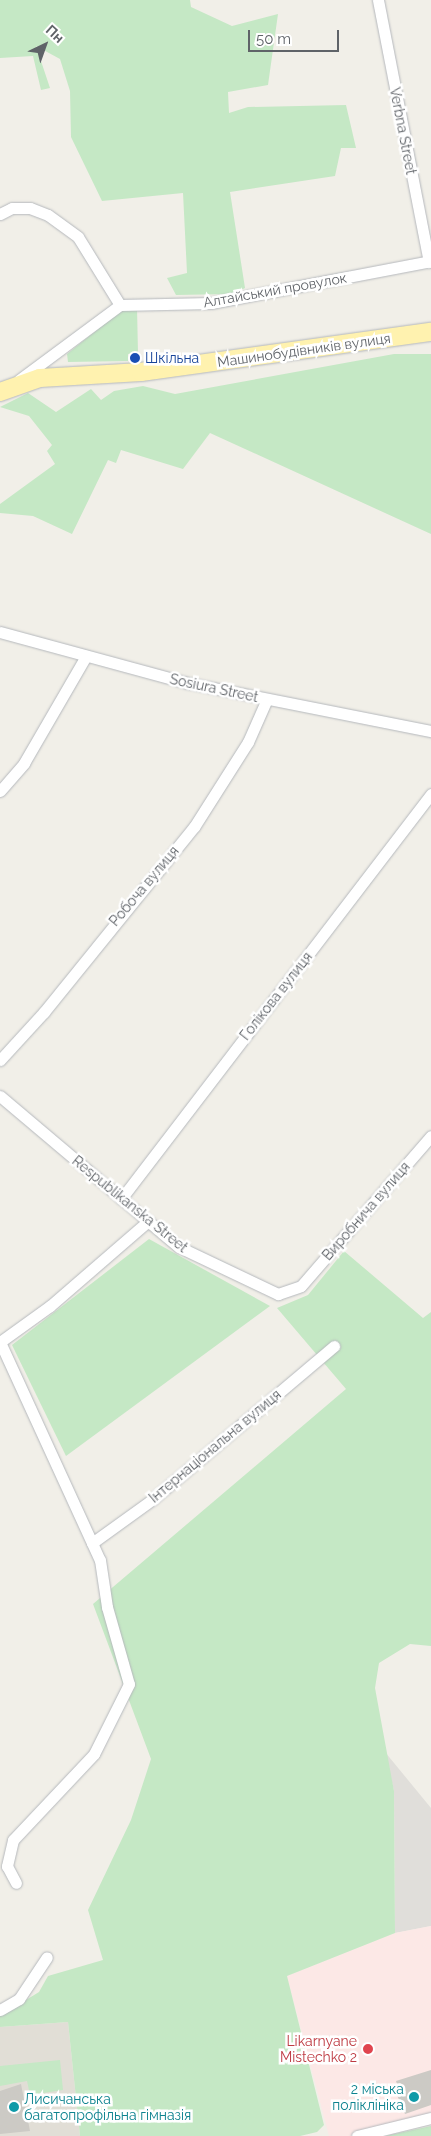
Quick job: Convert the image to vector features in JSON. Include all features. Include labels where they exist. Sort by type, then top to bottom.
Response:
[{"type":"main road","name":"Машинобудівників вулиця","points":[[5,389],[40,378],[150,371],[431,332]]},
{"type":"street","name":"Verbna Street","points":[[378,0],[430,262]]},
{"type":"street","points":[[0,214],[12,208],[30,208],[48,215],[78,237],[120,305],[5,389]]},
{"type":"street","name":"Алтайський провулок","points":[[120,305],[211,303],[430,262]]},
{"type":"street","name":"Sosiura Street","points":[[0,632],[86,656],[267,699],[431,731]]},
{"type":"street","points":[[0,792],[24,763],[86,656]]},
{"type":"street","name":"Робоча вулиця","points":[[0,1060],[44,1012],[194,827],[248,742],[267,699]]},
{"type":"street","name":"Голікова вулиця","points":[[120,1199],[431,794]]},
{"type":"street","name":"Respublikanska Street","points":[[0,1096],[179,1247],[278,1294],[301,1286]]},
{"type":"street","name":"Виробнича вулиця","points":[[301,1286],[431,1136]]},
{"type":"street","points":[[16,1883],[7,1866],[13,1840],[94,1754],[129,1684],[92,1543],[0,1342],[80,1282],[148,1221]]},
{"type":"street","name":"Інтернаціональна вулиця","points":[[92,1543],[153,1499],[334,1346]]},
{"type":"street","points":[[0,2010],[19,1999],[47,1957]]},
{"type":"street","points":[[357,2136],[431,2118]]},
{"type":"shaded area","points":[[385,1752],[431,1808],[431,1926],[395,1933],[394,1791]]},
{"type":"shaded area","name":"Likarnyane Mistechko 2","points":[[431,1926],[431,2123],[367,2136],[329,2136],[287,1976],[395,1933]]},
{"type":"shaded area","name":"Лисичанська багатопрофільна гімназія","points":[[68,2022],[80,2136],[0,2136],[0,2027]]},
{"type":"green space","points":[[0,0],[190,0],[191,7],[232,26],[278,14],[268,85],[228,92],[229,113],[248,107],[346,105],[356,148],[341,148],[335,176],[230,192],[245,288],[232,294],[176,295],[167,278],[187,273],[183,193],[102,201],[71,137],[70,91],[60,59],[36,46],[50,88],[41,90],[33,56],[0,58]]},
{"type":"green space","points":[[137,307],[138,353],[128,354],[128,361],[68,362],[67,354],[124,308]]},
{"type":"green space","points":[[394,354],[431,354],[431,534],[210,433],[183,469],[121,450],[116,463],[108,460],[72,534],[33,516],[0,513],[0,504],[55,464],[47,451],[52,445],[29,416],[0,407],[28,393],[56,412],[91,389],[101,400],[114,391],[143,386],[175,394]]},
{"type":"green space","points":[[149,1239],[270,1306],[66,1456],[12,1345]]},
{"type":"green space","points":[[344,1251],[423,1318],[431,1312],[431,1646],[410,1644],[379,1663],[375,1688],[394,1791],[395,1933],[287,1976],[324,2125],[317,2132],[300,2136],[80,2136],[68,2022],[0,2027],[0,2016],[39,1992],[48,1976],[103,1960],[88,1910],[131,1820],[151,1759],[93,1604],[346,1389],[277,1308],[308,1295]]},
{"type":"green space","points":[[60,2060],[63,2090],[30,2095],[27,2081],[0,2086],[0,2066]]},
{"type":"green space","points":[[431,2126],[431,2136],[385,2136]]},
{"type":"building","name":"2 міська поліклініка","points":[[431,2070],[431,2105],[405,2114],[394,2088],[398,2087],[396,2081]]},
{"type":"building","name":"Лисичанська багатопрофільна гімназія","points":[[21,2084],[30,2131],[0,2134],[0,2091]]},
{"type":"place","name":"Шкільна","points":[[135,358]]},
{"type":"place","name":"Likarnyane Mistechko 2","points":[[368,2049]]},
{"type":"place","name":"2 міська поліклініка","points":[[414,2097]]},
{"type":"place","name":"Лисичанська багатопрофільна гімназія","points":[[14,2107]]}]
